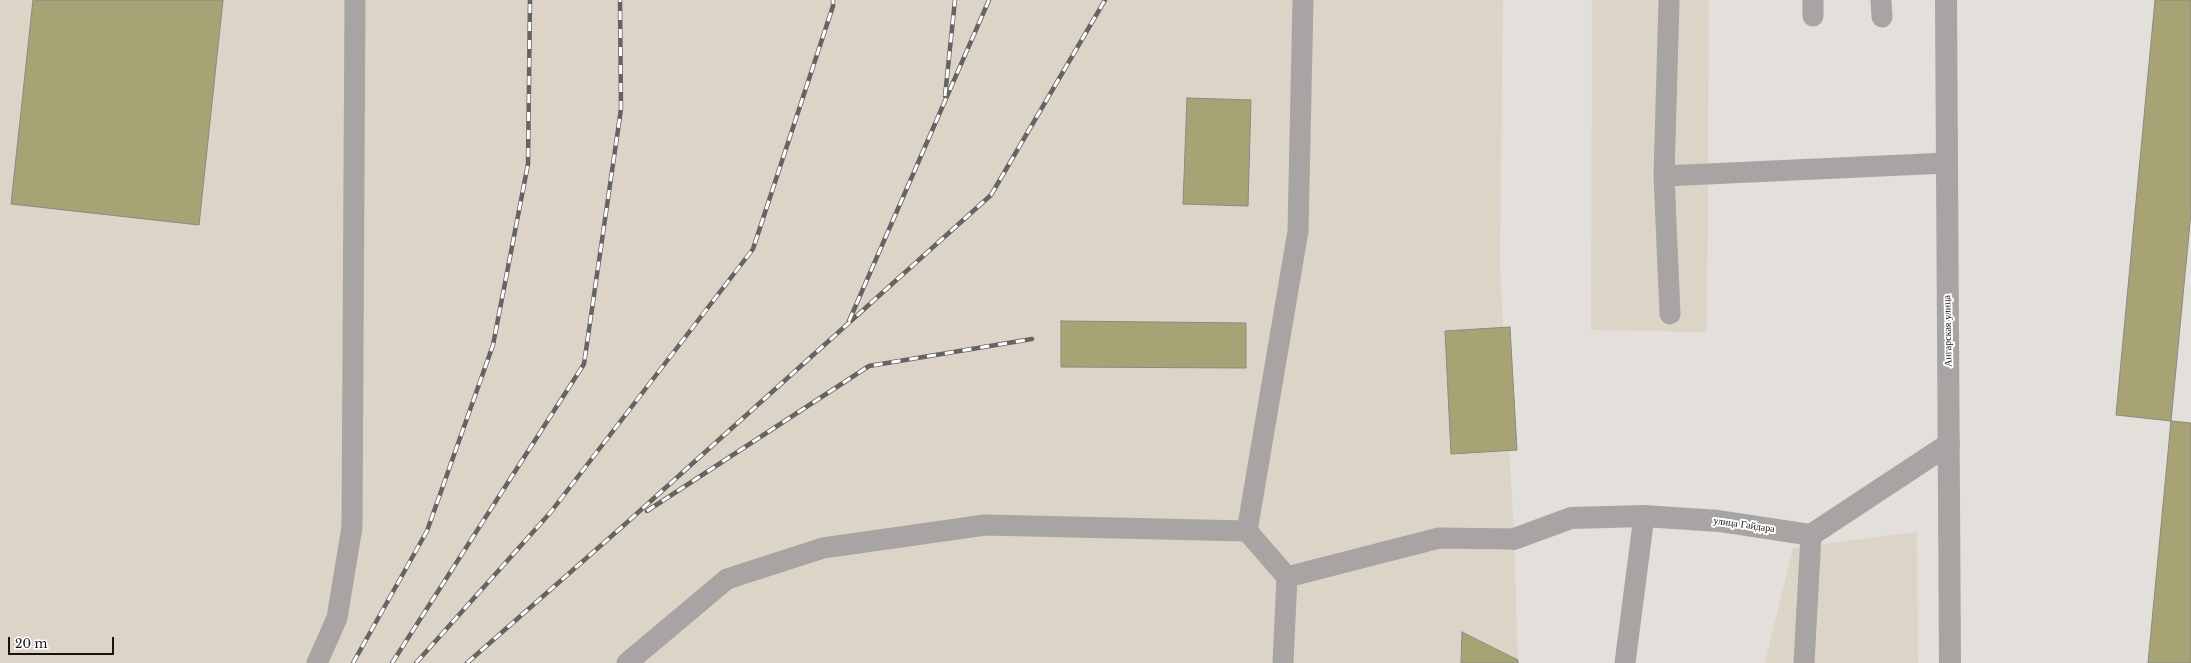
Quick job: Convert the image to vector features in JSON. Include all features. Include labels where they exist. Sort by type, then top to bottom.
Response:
[{"type":"street","name":"Ангарская улица","points":[[1946,0],[1950,663]]},
{"type":"street","points":[[1811,535],[1949,444]]},
{"type":"street","name":"улица Гайдара","points":[[1514,539],[1571,518],[1644,516],[1719,520],[1811,535]]},
{"type":"lane","points":[[318,663],[337,618],[352,527],[355,0]]},
{"type":"lane","points":[[1247,531],[1298,231],[1303,0]]},
{"type":"lane","points":[[1668,0],[1664,176],[1670,314]]},
{"type":"lane","points":[[1664,176],[1946,163]]},
{"type":"lane","points":[[1625,663],[1644,516]]},
{"type":"lane","points":[[627,663],[727,579],[824,548],[985,525],[1247,531],[1288,577],[1282,663]]},
{"type":"lane","points":[[1804,663],[1811,535]]},
{"type":"lane","points":[[1288,577],[1439,538],[1514,539]]},
{"type":"shaded area","points":[[0,0],[1503,0],[1500,266],[1514,539],[1518,663],[0,663]]},
{"type":"shaded area","points":[[1592,0],[1709,0],[1707,332],[1591,330]]},
{"type":"shaded area","points":[[1917,532],[1918,663],[1765,663],[1793,548]]},
{"type":"building","points":[[33,0],[223,0],[199,225],[11,204]]},
{"type":"building","points":[[2155,0],[2191,0],[2191,212],[2171,421],[2116,415]]},
{"type":"building","points":[[1187,98],[1251,100],[1248,206],[1183,204]]},
{"type":"building","points":[[1061,321],[1246,323],[1246,368],[1061,367]]},
{"type":"building","points":[[1510,327],[1517,450],[1451,454],[1445,331]]},
{"type":"building","points":[[2171,421],[2191,423],[2191,663],[2148,663]]},
{"type":"building","points":[[1462,632],[1518,660],[1518,663],[1461,663]]},
{"type":"railway","points":[[353,663],[427,531],[493,345],[528,164],[530,0]]},
{"type":"railway","points":[[392,663],[584,364],[621,109],[620,0]]},
{"type":"railway","points":[[416,663],[550,513],[753,249],[833,6],[833,0]]},
{"type":"railway","points":[[945,96],[955,0]]},
{"type":"railway","points":[[849,321],[989,0]]},
{"type":"railway","points":[[467,663],[623,526],[991,195],[1105,0]]},
{"type":"railway","points":[[647,511],[869,366],[1032,339]]}]
